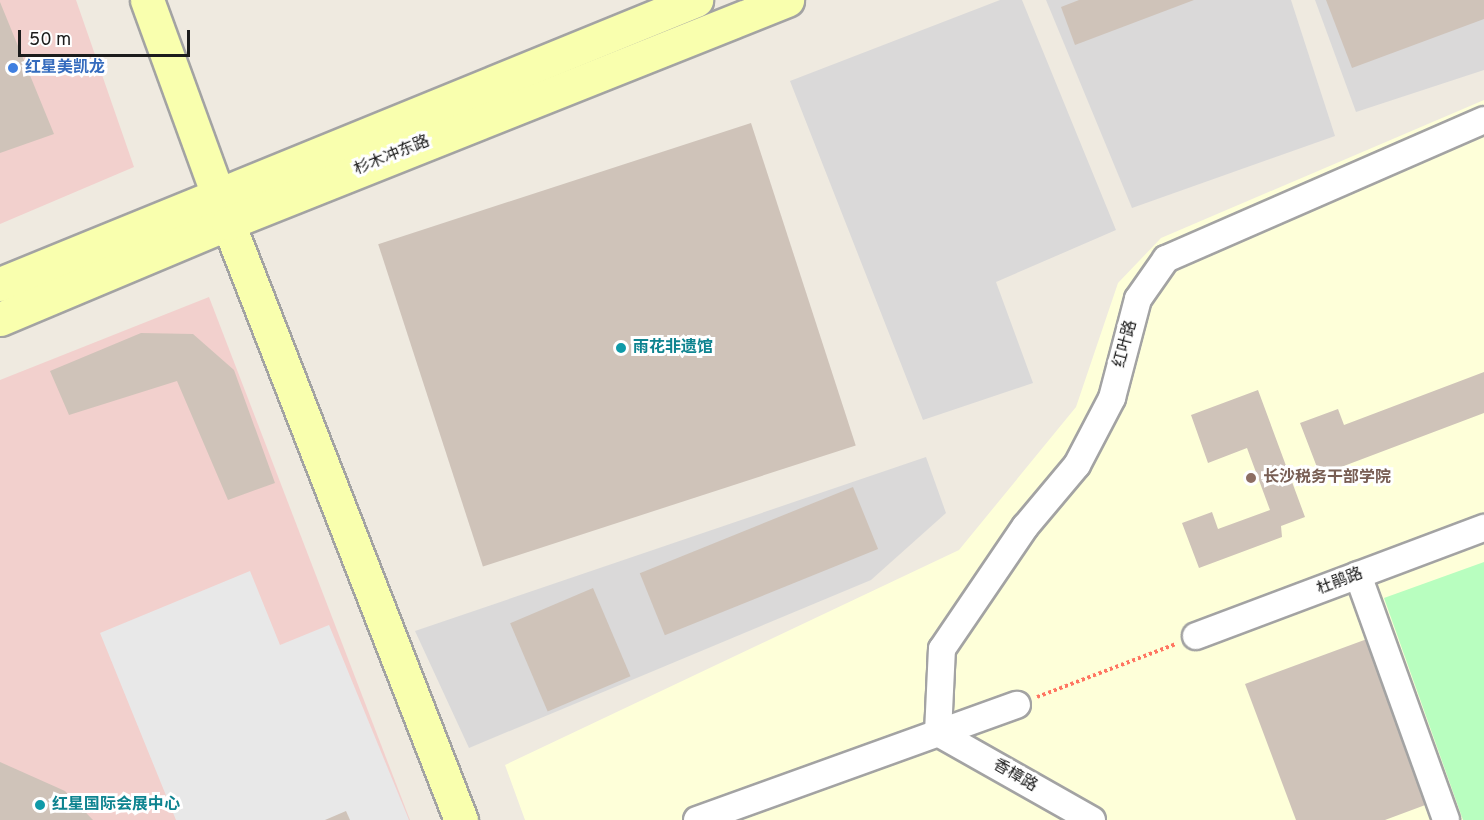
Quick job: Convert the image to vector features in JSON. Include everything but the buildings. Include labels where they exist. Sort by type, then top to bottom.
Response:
[{"type":"main road","points":[[147,0],[222,208],[461,820]]},
{"type":"main road","name":"杉木冲东路","points":[[0,319],[222,208],[696,0]]},
{"type":"main road","name":"杉木冲东路","points":[[0,284],[222,208],[787,0]]},
{"type":"street","name":"红叶路","points":[[938,733],[942,649],[1025,527],[1077,465],[1112,398],[1138,299],[1166,259],[1484,120]]},
{"type":"street","name":"杜鹃路","points":[[1196,636],[1484,528]]},
{"type":"street","points":[[1358,575],[1446,820]]},
{"type":"street","points":[[698,820],[1017,705]]},
{"type":"street","name":"香樟路","points":[[938,733],[1092,820]]},
{"type":"path","points":[[1017,705],[1196,636]]},
{"type":"shaded area","points":[[0,0],[76,0],[134,167],[0,224]]},
{"type":"shaded area","points":[[1000,0],[1022,0],[1116,230],[996,282],[1033,383],[923,420],[790,81]]},
{"type":"shaded area","points":[[1046,0],[1291,0],[1335,136],[1132,208]]},
{"type":"shaded area","points":[[1315,0],[1484,0],[1484,70],[1356,112]]},
{"type":"shaded area","name":"长沙税务干部学院","points":[[1484,100],[1484,820],[525,820],[505,765],[959,550],[1076,407],[1118,283],[1161,238]]},
{"type":"shaded area","points":[[209,297],[410,820],[0,820],[0,380]]},
{"type":"shaded area","points":[[926,457],[946,513],[871,580],[469,748],[415,631]]},
{"type":"shaded area","points":[[250,571],[280,645],[329,625],[409,820],[176,820],[100,633]]},
{"type":"green space","points":[[1484,562],[1484,820],[1463,820],[1384,598]]},
{"type":"place","name":"红星美凯龙","points":[[13,68]]},
{"type":"place","name":"雨花非遗馆","points":[[621,348]]},
{"type":"place","name":"长沙税务干部学院","points":[[1251,478]]},
{"type":"place","name":"红星国际会展中心","points":[[40,805]]}]
